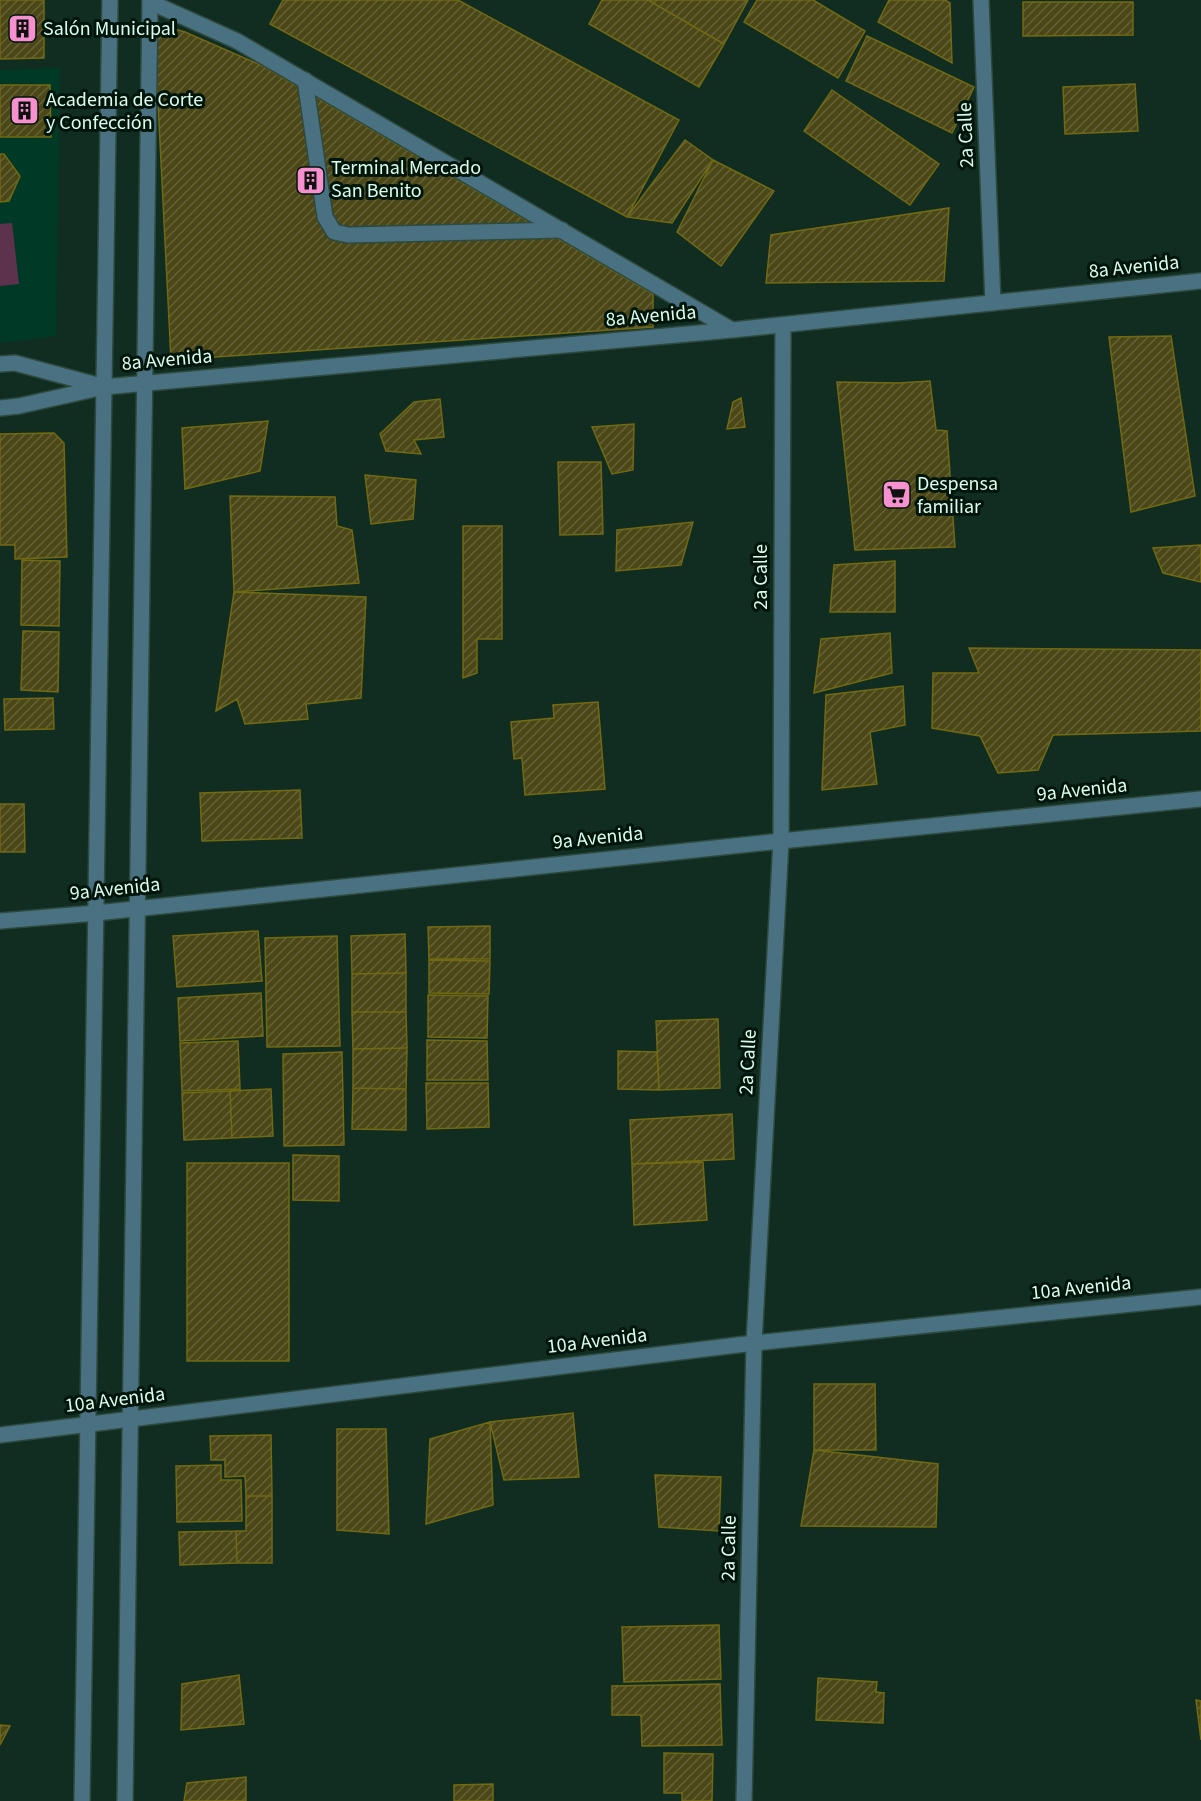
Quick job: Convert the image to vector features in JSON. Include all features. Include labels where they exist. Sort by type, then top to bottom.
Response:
[{"type":"street","points":[[82,1801],[110,0]]},
{"type":"street","name":"2a Calle","points":[[981,0],[993,303]]},
{"type":"street","points":[[124,1801],[150,1],[237,41],[732,330]]},
{"type":"street","points":[[305,80],[325,216],[334,232],[348,235],[562,230]]},
{"type":"street","name":"8a Avenida","points":[[0,408],[19,406],[104,387],[732,330],[1201,281]]},
{"type":"street","name":"2a Calle","points":[[744,1801],[754,1343],[781,840],[783,325]]},
{"type":"street","name":"8a Avenida","points":[[0,364],[15,363],[104,387]]},
{"type":"street","name":"9a Avenida","points":[[0,921],[96,913],[781,840],[1201,800]]},
{"type":"street","name":"10a Avenida","points":[[0,1435],[754,1343],[1201,1297]]},
{"type":"shaded area","points":[[60,68],[56,336],[0,343],[0,70]]},
{"type":"shaded area","points":[[12,223],[19,284],[0,286],[0,224]]},
{"type":"building","name":"Salón Municipal","points":[[0,0],[44,0],[44,58],[0,59]]},
{"type":"building","points":[[283,0],[458,0],[679,120],[627,217],[270,24]]},
{"type":"building","points":[[602,0],[648,0],[724,44],[699,87],[589,24]]},
{"type":"building","points":[[648,0],[748,0],[724,44]]},
{"type":"building","points":[[757,0],[813,0],[865,31],[838,78],[744,22]]},
{"type":"building","points":[[889,0],[945,0],[950,3],[952,63],[878,22]]},
{"type":"building","points":[[1023,2],[1133,2],[1133,35],[1023,36]]},
{"type":"building","name":"Terminal Mercado San Benito","points":[[154,23],[185,32],[263,66],[653,294],[653,327],[171,360]]},
{"type":"building","points":[[867,36],[974,87],[952,133],[846,81]]},
{"type":"building","points":[[1135,84],[1138,131],[1065,134],[1063,87]]},
{"type":"building","name":"Academia de Corte y Confección","points":[[0,85],[50,85],[51,137],[0,137]]},
{"type":"building","points":[[832,90],[939,164],[910,205],[804,131]]},
{"type":"building","points":[[685,140],[713,160],[672,223],[627,217]]},
{"type":"building","points":[[0,154],[4,154],[20,176],[9,201],[0,202]]},
{"type":"building","points":[[713,160],[774,191],[721,266],[677,232]]},
{"type":"building","points":[[949,208],[944,281],[766,283],[771,235]]},
{"type":"building","points":[[1171,336],[1195,496],[1131,512],[1109,337]]},
{"type":"building","points":[[930,381],[936,430],[947,431],[955,547],[855,550],[837,382]]},
{"type":"building","points":[[741,398],[745,427],[727,429],[733,402]]},
{"type":"building","points":[[440,399],[444,437],[414,440],[421,454],[386,451],[380,434],[414,402]]},
{"type":"building","points":[[268,421],[260,471],[185,489],[182,428]]},
{"type":"building","points":[[634,424],[633,470],[612,474],[592,427]]},
{"type":"building","points":[[54,433],[64,443],[67,557],[15,559],[15,545],[0,545],[0,434]]},
{"type":"building","points":[[558,462],[601,462],[603,534],[560,535]]},
{"type":"building","points":[[365,475],[416,480],[413,519],[371,524]]},
{"type":"building","points":[[230,496],[335,497],[337,526],[352,530],[359,583],[234,592]]},
{"type":"building","points":[[693,522],[681,565],[616,571],[617,530]]},
{"type":"building","points":[[463,526],[502,526],[502,639],[477,639],[477,673],[463,678]]},
{"type":"building","points":[[1201,545],[1201,582],[1163,573],[1153,548]]},
{"type":"building","points":[[22,560],[60,561],[59,626],[21,625]]},
{"type":"building","points":[[895,561],[895,612],[830,612],[834,565]]},
{"type":"building","points":[[234,592],[366,597],[361,698],[306,704],[308,719],[245,724],[237,699],[216,711]]},
{"type":"building","points":[[23,631],[59,632],[58,692],[21,690]]},
{"type":"building","points":[[890,633],[892,673],[814,693],[821,639]]},
{"type":"building","points":[[969,648],[1201,650],[1201,731],[1053,735],[1038,770],[998,773],[980,736],[932,728],[933,673],[979,673]]},
{"type":"building","points":[[903,686],[905,725],[870,732],[877,784],[822,790],[826,695]]},
{"type":"building","points":[[53,698],[54,729],[5,730],[4,699]]},
{"type":"building","points":[[598,702],[605,789],[525,795],[522,758],[514,759],[511,722],[554,718],[553,705]]},
{"type":"building","points":[[300,790],[302,838],[202,841],[200,793]]},
{"type":"building","points":[[0,804],[24,804],[25,852],[0,852]]},
{"type":"building","points":[[490,926],[490,959],[429,959],[428,927]]},
{"type":"building","points":[[258,931],[262,981],[177,987],[173,936]]},
{"type":"building","points":[[405,934],[406,973],[352,974],[351,936]]},
{"type":"building","points":[[337,936],[340,1046],[267,1047],[265,938]]},
{"type":"building","points":[[429,960],[490,961],[489,994],[429,993]]},
{"type":"building","points":[[406,973],[406,1012],[352,1012],[352,974]]},
{"type":"building","points":[[261,993],[263,1036],[180,1041],[178,998]]},
{"type":"building","points":[[428,995],[488,996],[487,1038],[428,1037]]},
{"type":"building","points":[[352,1012],[406,1012],[407,1048],[353,1049]]},
{"type":"building","points":[[718,1019],[720,1088],[659,1090],[656,1021]]},
{"type":"building","points":[[427,1040],[487,1041],[488,1080],[427,1080]]},
{"type":"building","points":[[238,1041],[240,1089],[182,1091],[180,1043]]},
{"type":"building","points":[[407,1048],[406,1089],[353,1088],[353,1049]]},
{"type":"building","points":[[618,1051],[657,1052],[659,1090],[618,1089]]},
{"type":"building","points":[[342,1052],[344,1145],[284,1146],[283,1054]]},
{"type":"building","points":[[426,1083],[488,1083],[489,1127],[427,1129]]},
{"type":"building","points":[[353,1088],[406,1089],[406,1130],[352,1129]]},
{"type":"building","points":[[271,1089],[273,1136],[232,1138],[230,1091]]},
{"type":"building","points":[[230,1091],[232,1138],[184,1140],[182,1093]]},
{"type":"building","points":[[732,1114],[734,1159],[632,1164],[630,1120]]},
{"type":"building","points":[[293,1155],[339,1156],[339,1201],[293,1200]]},
{"type":"building","points":[[703,1162],[707,1220],[634,1225],[632,1164]]},
{"type":"building","points":[[187,1163],[289,1163],[289,1361],[187,1361]]},
{"type":"building","points":[[814,1384],[875,1384],[876,1450],[814,1450]]},
{"type":"building","points":[[573,1413],[579,1477],[504,1480],[490,1422]]},
{"type":"building","points":[[490,1422],[493,1505],[426,1524],[430,1439]]},
{"type":"building","points":[[337,1429],[386,1429],[389,1534],[337,1530]]},
{"type":"building","points":[[271,1435],[272,1496],[246,1496],[245,1476],[225,1477],[225,1460],[211,1460],[210,1436]]},
{"type":"building","points":[[814,1450],[938,1464],[936,1527],[801,1526]]},
{"type":"building","points":[[221,1465],[221,1480],[241,1480],[242,1521],[177,1522],[176,1466]]},
{"type":"building","points":[[655,1475],[721,1477],[719,1531],[659,1527]]},
{"type":"building","points":[[246,1496],[272,1496],[272,1563],[237,1563],[236,1531],[246,1531]]},
{"type":"building","points":[[236,1531],[237,1563],[180,1565],[179,1532]]},
{"type":"building","points":[[719,1625],[721,1679],[624,1682],[622,1627]]},
{"type":"building","points":[[239,1675],[244,1724],[181,1730],[182,1684]]},
{"type":"building","points":[[818,1678],[877,1682],[876,1692],[884,1693],[883,1723],[816,1720]]},
{"type":"building","points":[[720,1684],[722,1745],[642,1746],[641,1715],[612,1715],[612,1686]]},
{"type":"building","points":[[1196,1700],[1201,1701],[1201,1740]]},
{"type":"building","points":[[0,1725],[10,1726],[0,1745]]},
{"type":"building","points":[[664,1753],[713,1754],[712,1801],[682,1801],[682,1793],[664,1793]]},
{"type":"building","points":[[246,1777],[246,1801],[184,1801],[187,1783]]},
{"type":"building","points":[[493,1784],[493,1801],[454,1801],[454,1785]]},
{"type":"place","name":"Salón Municipal","points":[[22,29]]},
{"type":"place","name":"Academia de Corte y Confección","points":[[25,111]]},
{"type":"place","name":"Terminal Mercado San Benito","points":[[310,180]]},
{"type":"place","name":"Despensa familiar","points":[[896,495]]}]
